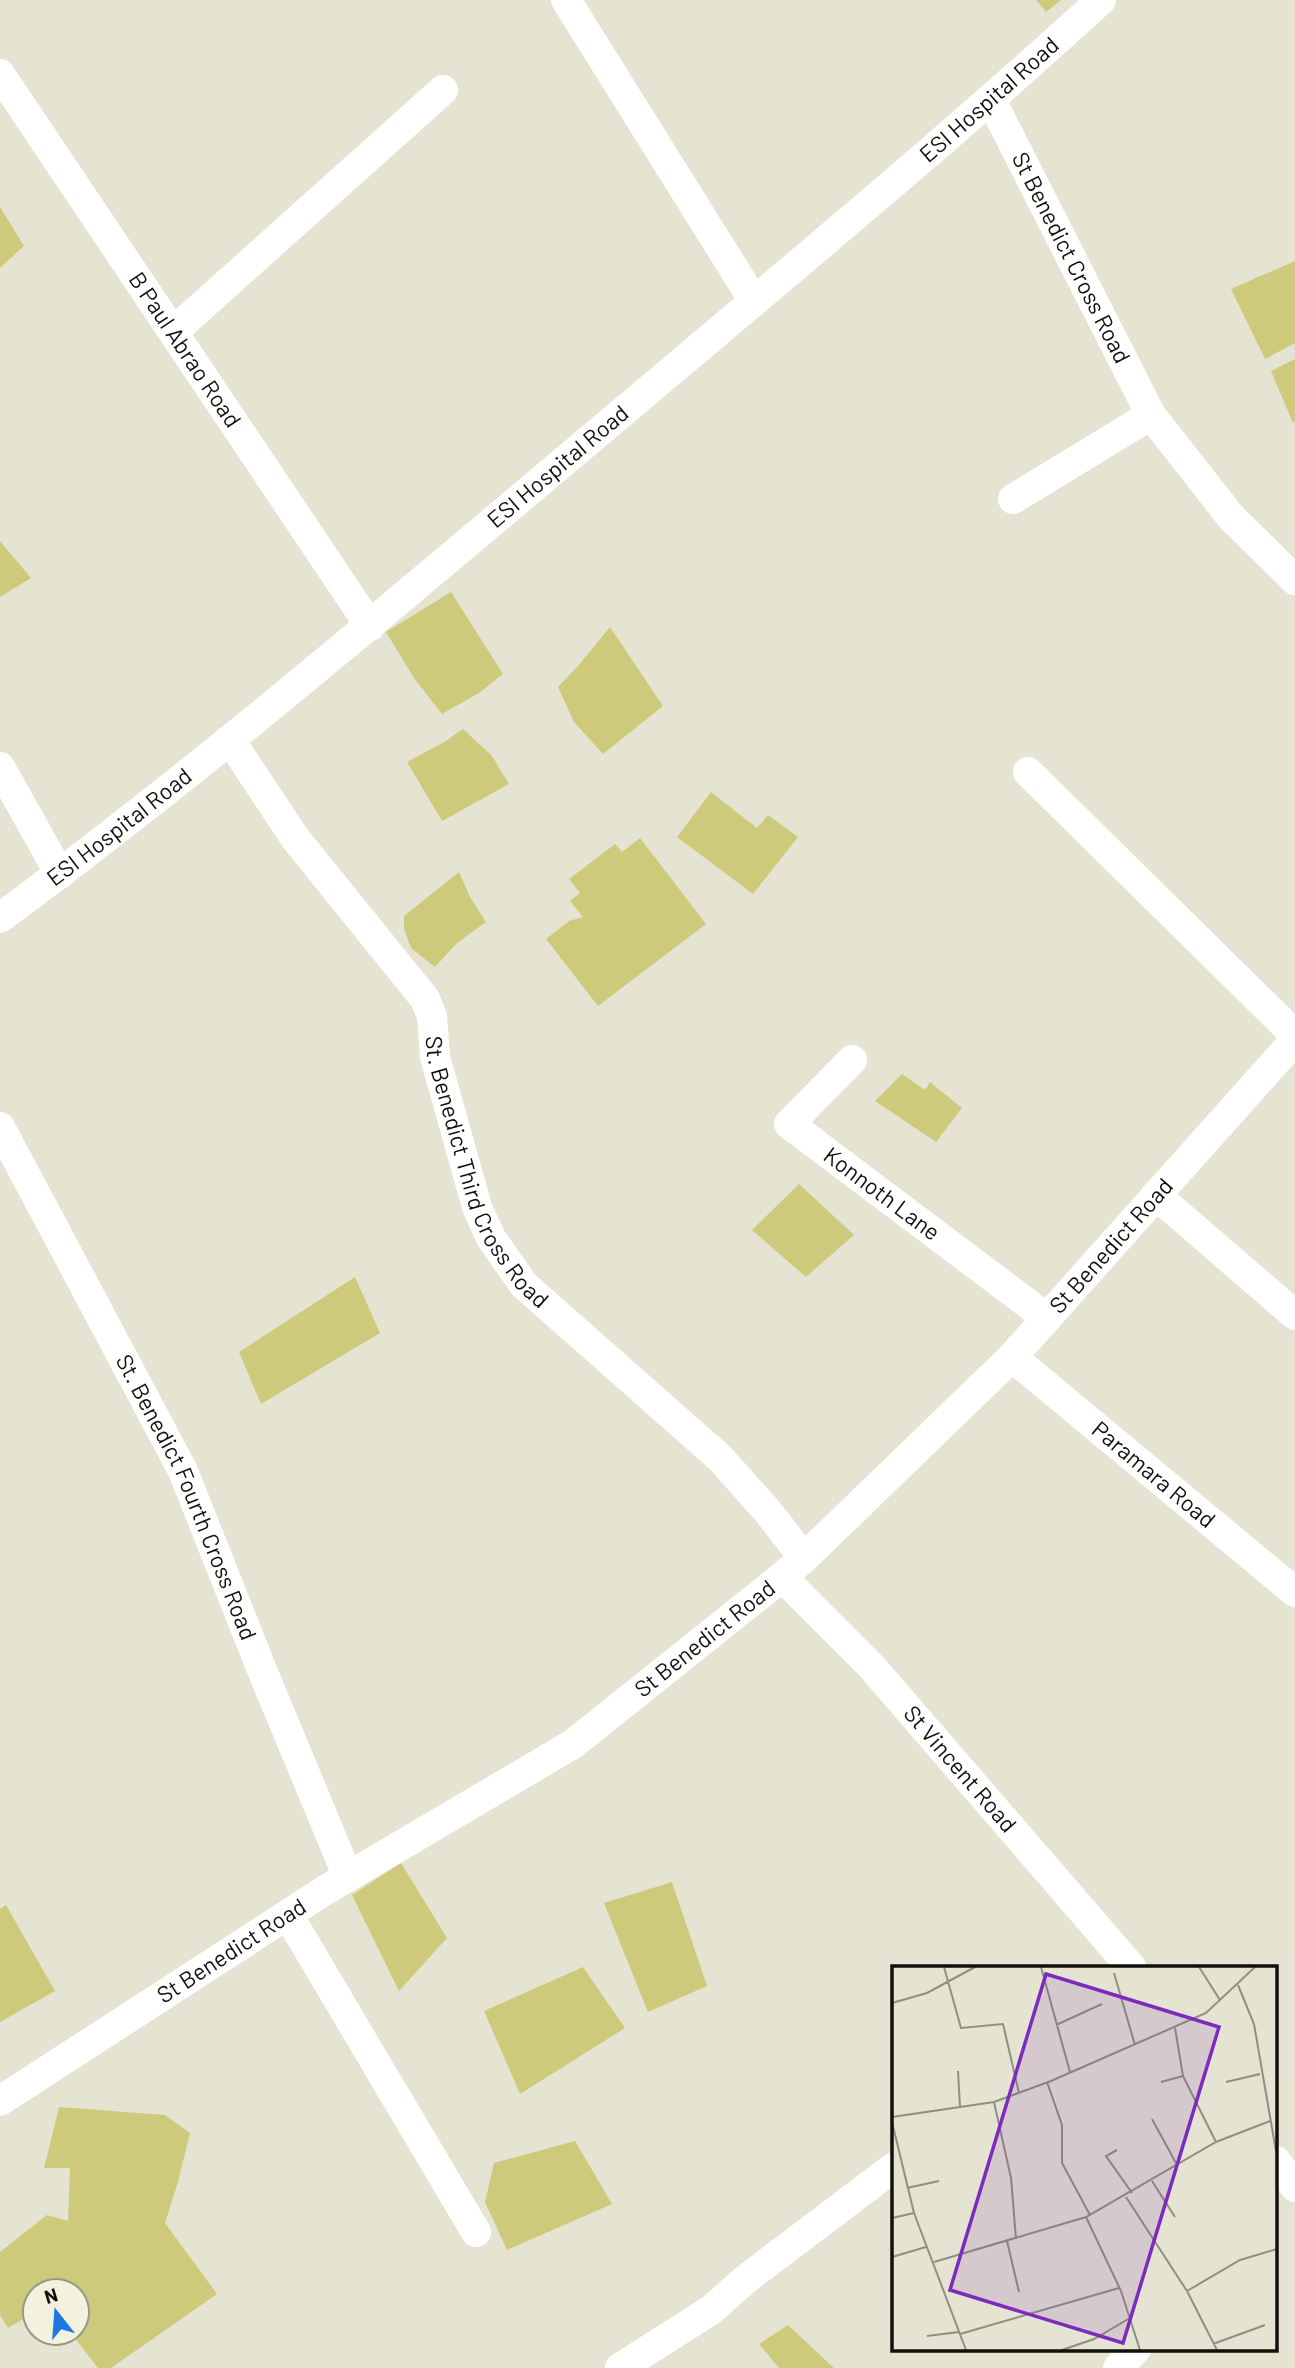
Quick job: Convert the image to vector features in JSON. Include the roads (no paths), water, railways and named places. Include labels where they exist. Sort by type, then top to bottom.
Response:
[{"type":"street","points":[[566,0],[581,20],[754,301]]},
{"type":"street","name":"ESI Hospital Road","points":[[0,918],[230,740],[370,625],[991,100],[1101,0]]},
{"type":"street","name":"B Paul Abrao Road","points":[[0,74],[370,625]]},
{"type":"street","points":[[173,332],[443,90]]},
{"type":"street","name":"St Benedict Cross Road","points":[[991,100],[1151,415]]},
{"type":"street","points":[[1013,499],[1151,415],[1231,517],[1295,580]]},
{"type":"street","name":"St. Benedict Third Cross Road","points":[[230,740],[295,838],[425,999],[432,1016],[435,1057],[477,1207],[491,1238],[524,1286],[720,1458],[769,1513],[804,1558]]},
{"type":"street","points":[[0,767],[60,874]]},
{"type":"street","points":[[1028,772],[1295,1035]]},
{"type":"street","name":"St Benedict Road","points":[[0,2101],[288,1914],[573,1744],[782,1577],[1012,1357],[1295,1041]]},
{"type":"street","name":"Konnoth Lane","points":[[852,1060],[789,1124],[1047,1318]]},
{"type":"street","name":"St. Benedict Fourth Cross Road","points":[[0,1127],[183,1471],[348,1877]]},
{"type":"street","points":[[1156,1195],[1295,1315]]},
{"type":"street","name":"Paramara Road","points":[[1012,1357],[1295,1592]]},
{"type":"street","name":"St Vincent Road","points":[[782,1577],[873,1667],[1130,1966]]},
{"type":"street","points":[[288,1914],[475,2232]]},
{"type":"street","points":[[620,2368],[711,2310],[746,2279],[892,2170]]},
{"type":"street","points":[[1118,2368],[1135,2350]]}]
